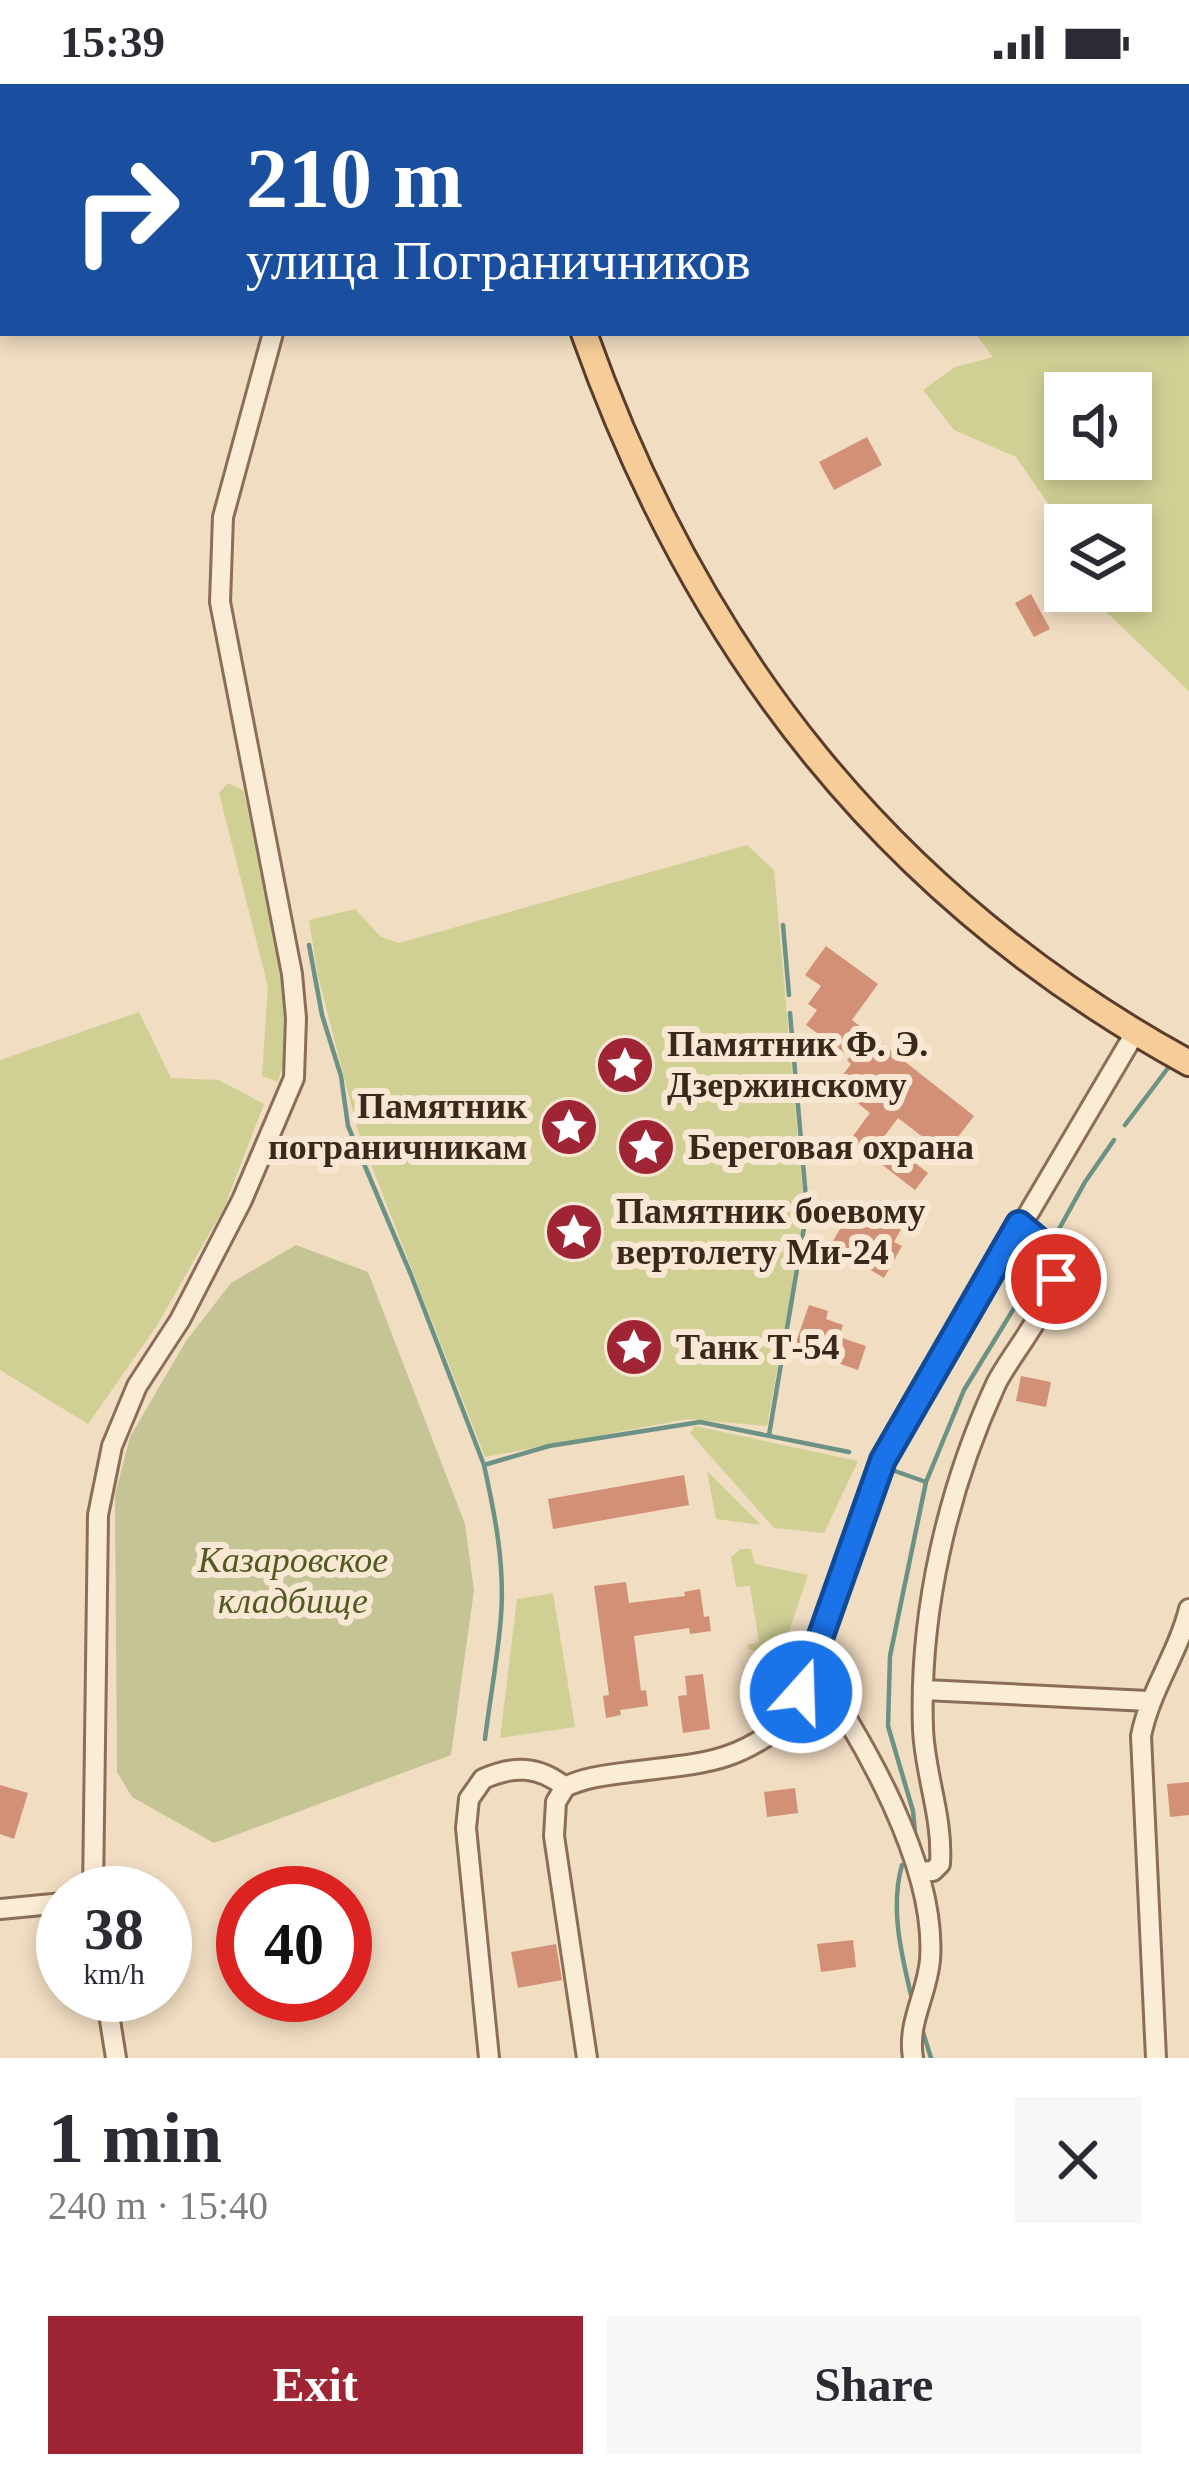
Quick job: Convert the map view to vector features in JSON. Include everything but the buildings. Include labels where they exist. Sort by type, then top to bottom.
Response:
[{"type":"main road","points":[[585,336],[631,456],[667,530],[745,659],[811,750],[933,885],[996,938],[1135,1033],[1189,1063]]},
{"type":"street","points":[[93,1866],[98,1516],[112,1446],[137,1386],[180,1320],[242,1200],[294,1078],[292,974],[225,638],[219,562],[223,518],[272,336]]},
{"type":"street","points":[[587,2058],[554,1836],[556,1802],[565,1787],[597,1777],[710,1762],[757,1746],[791,1718],[883,1460],[1135,1033]]},
{"type":"street","points":[[920,1872],[940,1864],[941,1850],[941,1824],[925,1770],[922,1646],[931,1596],[969,1454],[997,1382],[1056,1279],[1054,1255],[1019,1224]]},
{"type":"street","points":[[1156,2058],[1141,1736],[1148,1701],[1182,1638],[1189,1609]]},
{"type":"street","points":[[812,1665],[862,1738],[920,1872],[930,1957],[912,2025],[914,2058]]},
{"type":"street","points":[[925,1690],[1148,1701]]},
{"type":"street","points":[[489,2058],[466,1828],[469,1799],[477,1784],[496,1773],[523,1768],[540,1770],[565,1787]]},
{"type":"street","points":[[0,1909],[36,1906]]},
{"type":"street","points":[[110,2022],[116,2058]]},
{"type":"green space","points":[[977,336],[1189,336],[1189,691],[1106,612],[1152,612],[1152,504],[1048,504],[1016,457],[954,430],[923,390],[955,367],[993,357]]},
{"type":"green space","points":[[228,783],[243,790],[286,988],[288,1047],[278,1082],[262,1076],[268,987],[219,793]]},
{"type":"green space","points":[[747,845],[774,870],[805,1218],[767,1426],[687,1419],[485,1457],[358,1131],[318,976],[309,920],[355,909],[381,937],[399,943]]},
{"type":"green space","points":[[139,1012],[171,1078],[219,1080],[264,1104],[224,1208],[156,1327],[88,1424],[0,1370],[0,1060]]},
{"type":"green space","name":"Казаровское кладбище","points":[[296,1245],[368,1272],[465,1524],[474,1590],[451,1755],[214,1843],[132,1797],[117,1772],[115,1495],[130,1437],[186,1341],[231,1283]]},
{"type":"green space","points":[[695,1426],[858,1461],[824,1533],[774,1528],[690,1433]]},
{"type":"green space","points":[[707,1471],[761,1525],[716,1519]]},
{"type":"green space","points":[[741,1549],[751,1549],[755,1564],[808,1575],[780,1658],[748,1649],[747,1645],[759,1642],[750,1586],[736,1587],[731,1557]]},
{"type":"green space","points":[[553,1593],[575,1727],[500,1738],[517,1599]]},
{"type":"waterway","points":[[783,925],[789,995]]},
{"type":"waterway","points":[[309,945],[322,1015],[341,1076],[348,1126],[484,1465],[549,1446],[700,1422],[849,1452]]},
{"type":"waterway","points":[[769,1435],[807,1210],[790,1013]]},
{"type":"waterway","points":[[1125,1125],[1168,1068]]},
{"type":"waterway","points":[[1053,1240],[1114,1140]]},
{"type":"waterway","points":[[915,1833],[888,1726],[890,1656],[926,1482],[964,1390],[1038,1269]]},
{"type":"waterway","points":[[484,1465],[502,1578],[485,1739]]},
{"type":"waterway","points":[[895,1471],[926,1482]]},
{"type":"waterway","points":[[902,1865],[897,1914],[911,1995]]},
{"type":"waterway","points":[[922,2029],[931,2058]]},
{"type":"place","name":"Памятник Ф. Э. Дзержинскому","points":[[625,1065]]},
{"type":"place","name":"Памятник пограничникам","points":[[569,1127]]},
{"type":"place","name":"Береговая охрана","points":[[646,1147]]},
{"type":"place","name":"Памятник боевому вертолету Ми-24","points":[[574,1232]]},
{"type":"place","name":"Танк Т-54","points":[[634,1347]]},
{"type":"route","points":[[801,1692],[883,1460],[1019,1224],[1054,1255],[1056,1279]]}]
